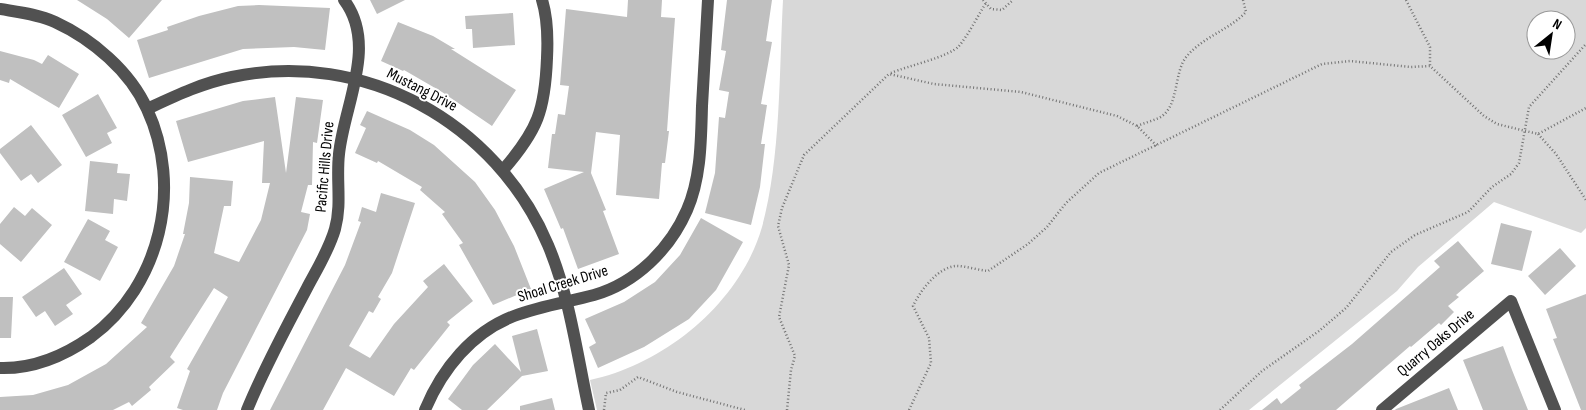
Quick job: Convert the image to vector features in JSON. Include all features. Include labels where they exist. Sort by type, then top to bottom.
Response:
[{"type":"street","name":"Pacific Hills Drive","points":[[247,410],[335,230],[340,192],[338,160],[340,142],[356,79],[359,57],[355,20],[344,0]]},
{"type":"street","points":[[503,170],[531,134],[542,106],[547,41],[542,0]]},
{"type":"street","name":"Shoal Creek Drive","points":[[425,410],[447,369],[458,356],[485,332],[513,316],[613,288],[642,269],[662,251],[687,210],[699,161],[708,0]]},
{"type":"street","points":[[0,9],[37,15],[71,30],[109,58],[148,109],[160,152],[165,195],[160,234],[153,253],[137,287],[113,318],[80,344],[65,353],[28,366],[0,368]]},
{"type":"street","name":"Mustang Drive","points":[[148,109],[209,82],[242,75],[285,72],[356,79],[375,84],[437,114],[471,138],[503,170],[533,214],[548,245],[567,301],[588,410]]},
{"type":"street","name":"Quarry Oaks Drive","points":[[1385,409],[1511,302],[1555,410]]},
{"type":"path","points":[[983,0],[991,9],[1002,10],[1013,0]]},
{"type":"path","points":[[1137,126],[1160,117],[1169,107],[1180,66],[1188,55],[1202,43],[1237,22],[1246,12],[1243,0]]},
{"type":"path","points":[[1406,0],[1430,47],[1430,66]]},
{"type":"path","points":[[787,410],[791,370],[795,356],[779,317],[789,265],[778,226],[782,208],[804,155],[889,74],[907,65],[948,53],[958,46],[986,3]]},
{"type":"path","points":[[1220,410],[1262,371],[1319,331],[1346,308],[1391,252],[1415,235],[1468,212],[1492,187],[1511,174],[1519,163],[1529,107],[1586,44]]},
{"type":"path","points":[[909,410],[931,363],[928,338],[913,306],[919,293],[943,270],[956,266],[988,272],[1004,262],[1048,227],[1066,203],[1099,173],[1322,64],[1350,61],[1411,67],[1430,66],[1484,116],[1496,124],[1538,134],[1556,154],[1586,200]]},
{"type":"path","points":[[889,74],[934,84],[1021,92],[1116,116],[1137,126],[1157,146]]},
{"type":"path","points":[[1538,134],[1586,108]]},
{"type":"path","points":[[604,410],[606,393],[620,390],[638,377],[677,392],[745,410]]},
{"type":"shaded area","points":[[783,0],[1586,0],[1586,228],[1581,233],[1494,202],[1418,267],[1397,291],[1249,410],[597,410],[590,380],[618,372],[672,345],[718,305],[736,281],[751,255],[762,227],[773,172],[778,115]]},
{"type":"building","points":[[77,0],[162,0],[129,38],[107,19]]},
{"type":"building","points":[[370,0],[405,0],[377,14]]},
{"type":"building","points":[[628,0],[662,0],[661,17],[675,18],[667,131],[669,131],[665,163],[662,163],[659,199],[616,195],[620,135],[596,132],[591,173],[606,210],[603,211],[619,254],[578,269],[563,228],[561,229],[544,189],[584,172],[548,168],[552,134],[555,134],[558,114],[565,115],[569,86],[560,85],[566,9],[627,17]]},
{"type":"building","points":[[727,0],[772,0],[766,41],[772,42],[761,104],[767,105],[761,144],[765,144],[760,187],[751,225],[705,213],[715,173],[719,117],[725,118],[729,92],[719,90],[726,51],[721,50]]},
{"type":"building","points":[[238,6],[330,8],[325,50],[294,47],[243,49],[149,78],[137,40],[168,30],[167,27],[199,16]]},
{"type":"building","points":[[513,13],[515,45],[473,48],[472,29],[466,29],[465,16]]},
{"type":"building","points":[[398,22],[433,36],[516,90],[492,126],[442,92],[404,70],[381,61]]},
{"type":"building","points":[[0,51],[42,64],[48,55],[79,74],[59,108],[10,79],[9,83],[0,80]]},
{"type":"building","points":[[98,94],[117,128],[107,133],[112,143],[86,157],[62,115]]},
{"type":"building","points":[[275,97],[286,173],[296,97],[323,100],[317,143],[313,142],[312,185],[308,185],[301,212],[310,214],[307,230],[223,393],[217,410],[183,410],[177,408],[190,371],[187,369],[228,297],[214,288],[170,357],[175,362],[149,387],[151,390],[132,406],[129,402],[113,410],[0,410],[0,397],[33,395],[68,385],[106,364],[147,327],[141,323],[174,266],[185,234],[183,234],[189,203],[190,177],[233,181],[231,206],[224,206],[214,253],[239,262],[261,220],[270,183],[262,183],[264,141],[188,162],[176,121],[243,101]]},
{"type":"building","points":[[367,111],[410,130],[434,145],[475,182],[495,210],[514,246],[531,289],[493,305],[459,245],[463,243],[442,214],[445,212],[420,190],[422,187],[378,161],[377,163],[355,153],[366,128],[360,125]]},
{"type":"building","points":[[31,125],[62,165],[38,183],[31,174],[21,181],[0,153],[0,149]]},
{"type":"building","points":[[90,161],[118,164],[117,173],[130,174],[127,201],[114,199],[113,214],[85,211]]},
{"type":"building","points":[[381,193],[415,203],[392,273],[378,297],[381,299],[373,313],[369,311],[349,346],[370,358],[394,324],[428,287],[423,281],[444,264],[473,301],[447,322],[450,325],[414,370],[411,368],[394,396],[346,368],[323,410],[270,410],[345,265],[361,222],[358,221],[362,207],[376,212]]},
{"type":"building","points":[[14,207],[25,216],[32,208],[52,225],[21,262],[0,244],[0,224]]},
{"type":"building","points":[[701,218],[743,242],[716,290],[689,319],[644,347],[598,368],[589,347],[596,343],[585,319],[624,302],[655,282],[680,255]]},
{"type":"building","points":[[88,219],[110,231],[105,240],[118,247],[100,281],[64,262]]},
{"type":"building","points":[[1501,223],[1532,231],[1522,271],[1491,264]]},
{"type":"building","points":[[1458,241],[1484,271],[1456,295],[1459,297],[1448,306],[1454,312],[1441,325],[1439,323],[1410,346],[1336,410],[1262,410],[1277,398],[1281,404],[1301,388],[1299,385],[1352,344],[1440,267],[1434,261]]},
{"type":"building","points":[[1560,248],[1576,266],[1545,295],[1528,276]]},
{"type":"building","points":[[64,268],[82,294],[66,305],[73,314],[55,326],[45,311],[36,317],[22,297]]},
{"type":"building","points":[[1586,294],[1586,410],[1581,410],[1553,339],[1557,338],[1546,309]]},
{"type":"building","points":[[0,297],[13,297],[11,338],[0,338]]},
{"type":"building","points":[[537,329],[548,371],[522,376],[487,410],[462,410],[448,399],[473,365],[495,344],[521,372],[512,336]]},
{"type":"building","points":[[1503,346],[1528,410],[1483,410],[1463,360]]},
{"type":"building","points":[[1449,388],[1458,410],[1395,410],[1396,409]]},
{"type":"building","points":[[552,398],[555,410],[520,410],[520,406]]}]
